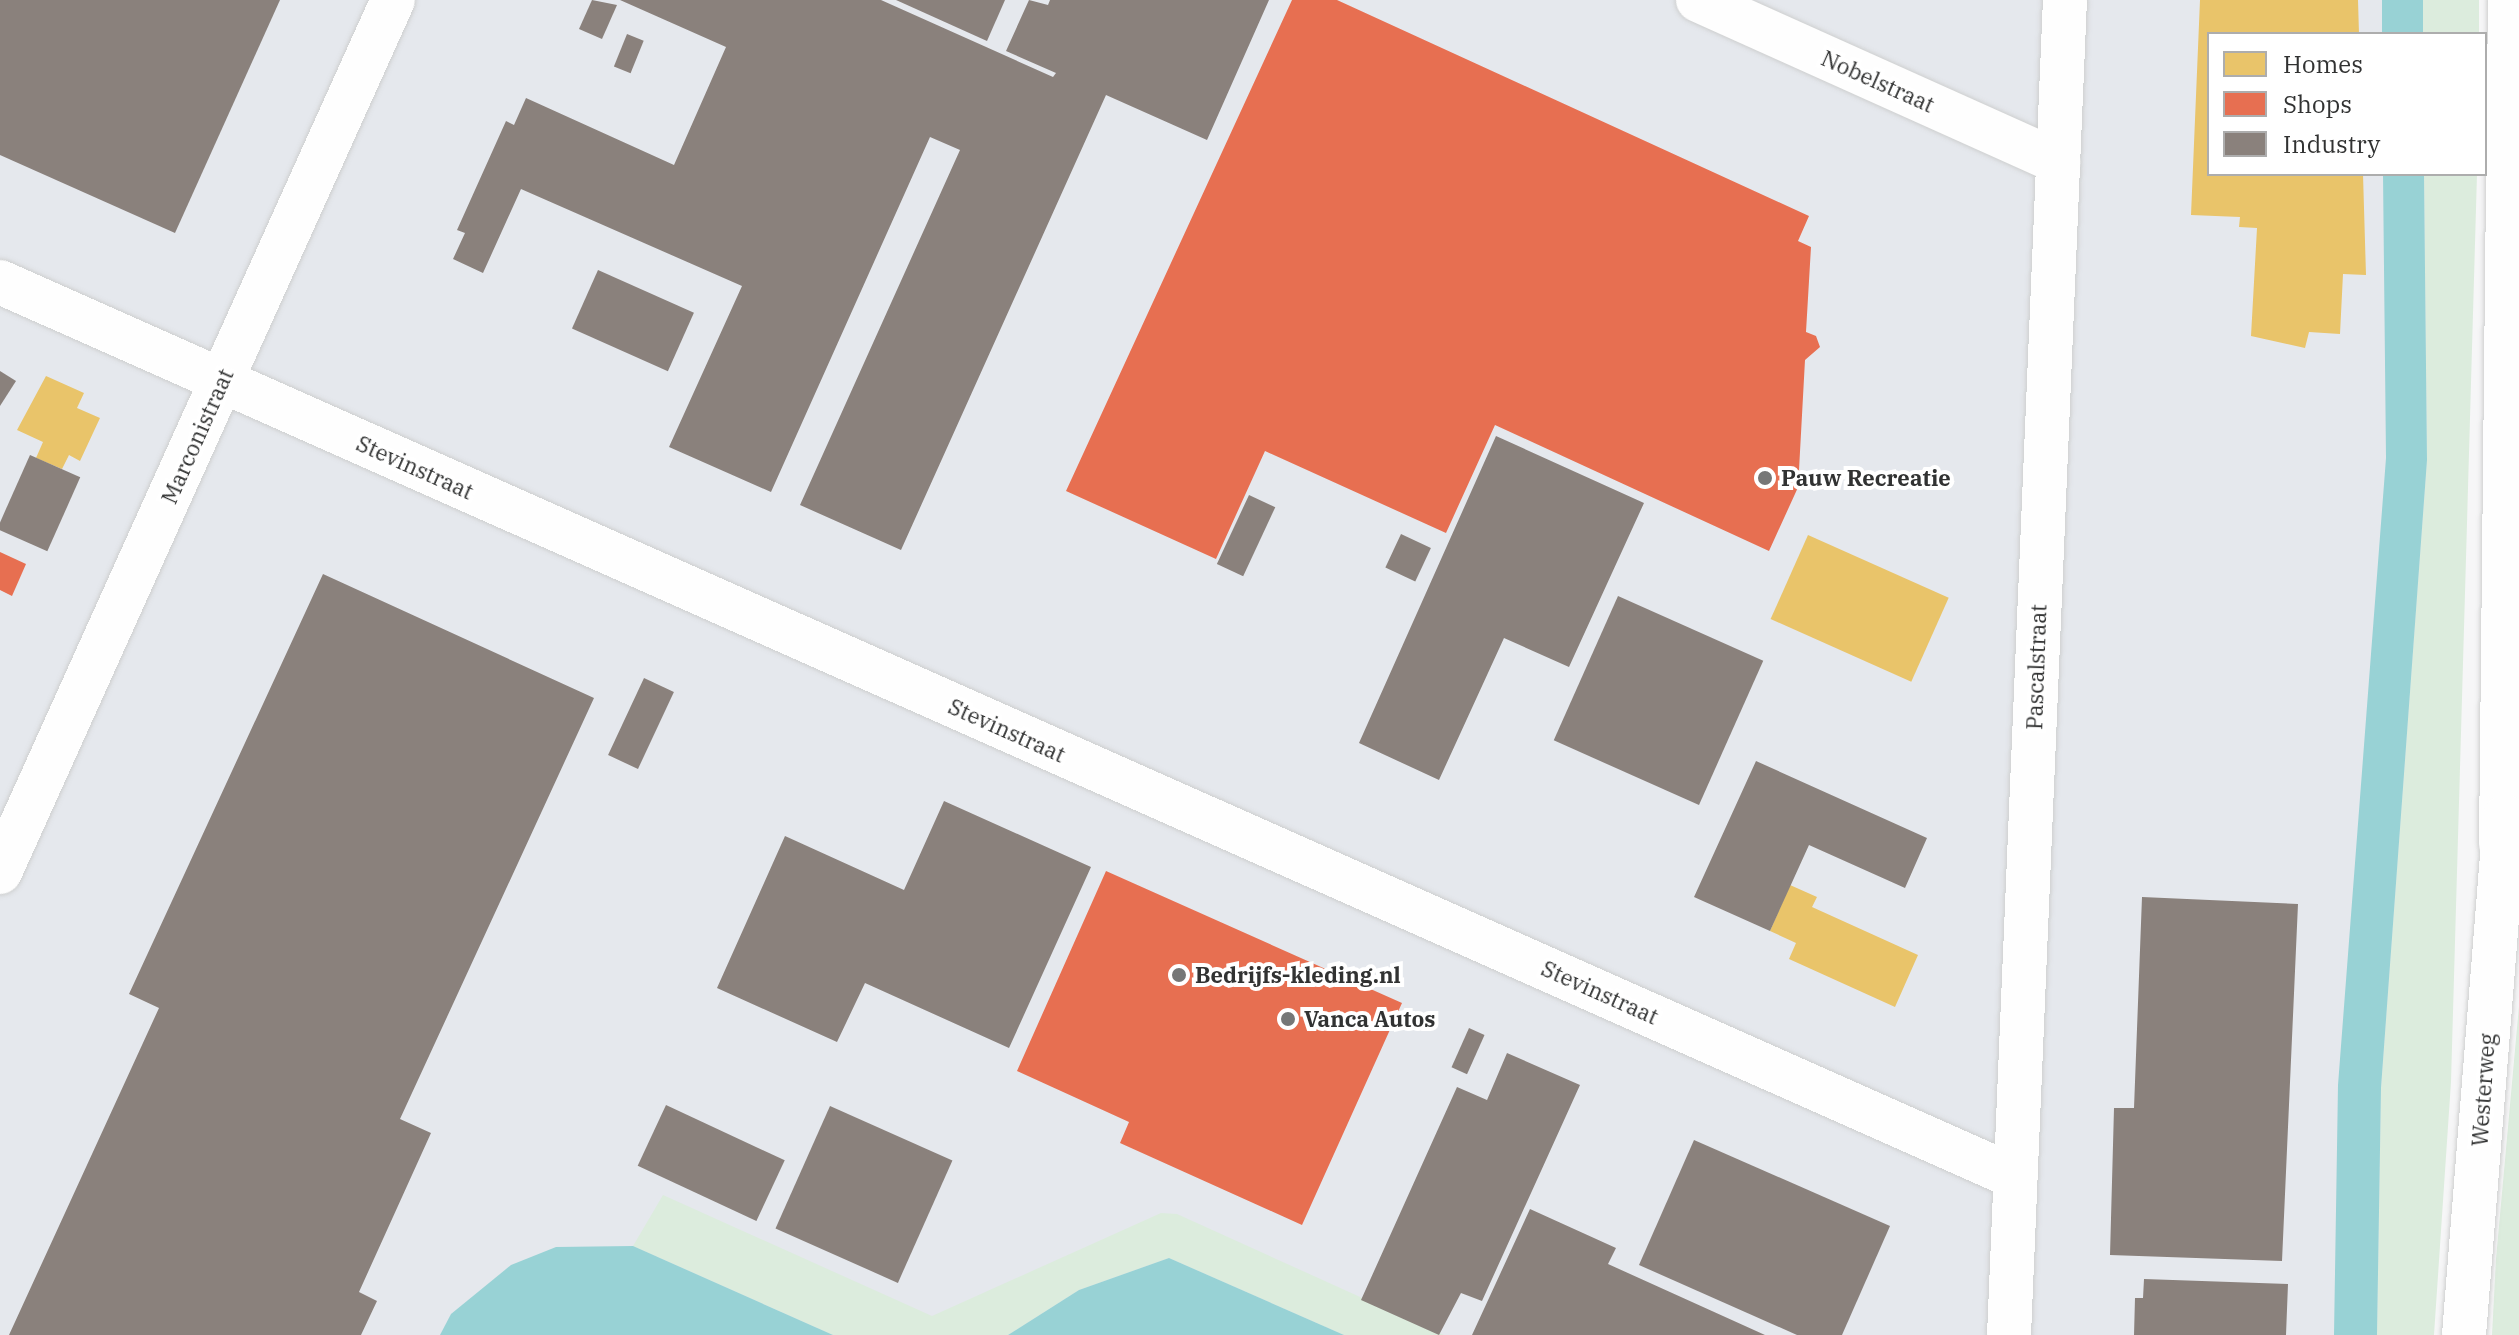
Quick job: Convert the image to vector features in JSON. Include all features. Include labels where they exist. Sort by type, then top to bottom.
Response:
[{"type":"street","name":"Marconistraat","points":[[0,872],[393,0]]},
{"type":"street","name":"Nobelstraat","points":[[1698,0],[2058,162]]},
{"type":"street","name":"Pascalstraat","points":[[2009,1335],[2065,0]]},
{"type":"street","name":"Westerweg","points":[[2501,844],[2510,0]]},
{"type":"street","name":"Stevinstraat","points":[[0,282],[2015,1177]]},
{"type":"street","name":"Westerweg","points":[[2464,1335],[2501,844],[2519,715]]},
{"type":"shaded area","points":[[0,0],[2459,0],[2458,32],[2207,32],[2207,176],[2456,176],[2412,1335],[0,1335]]},
{"type":"green space","points":[[2423,0],[2479,0],[2479,32],[2423,32]]},
{"type":"green space","points":[[2424,176],[2477,176],[2451,1082],[2434,1335],[2377,1335],[2381,1088],[2427,460]]},
{"type":"green space","points":[[2519,1006],[2519,1335],[2492,1335],[2496,1259]]},
{"type":"green space","points":[[663,1195],[932,1316],[1161,1213],[1177,1214],[1444,1335],[1344,1335],[1169,1258],[1079,1290],[1008,1335],[833,1335],[633,1246]]},
{"type":"water","points":[[2382,0],[2423,0],[2423,32],[2382,32]]},
{"type":"water","points":[[2383,176],[2424,176],[2427,460],[2381,1088],[2377,1335],[2334,1335],[2338,1085],[2386,458]]},
{"type":"water","points":[[633,1246],[833,1335],[440,1335],[451,1314],[511,1265],[556,1247]]},
{"type":"water","points":[[1169,1258],[1344,1335],[1008,1335],[1079,1290]]},
{"type":"building: Homes","points":[[2200,0],[2358,0],[2359,32],[2207,32],[2207,176],[2363,176],[2366,275],[2343,274],[2340,334],[2309,332],[2305,348],[2251,336],[2257,228],[2239,227],[2240,217],[2191,215]]},
{"type":"building: Homes","points":[[46,376],[84,393],[77,408],[100,418],[80,461],[69,455],[62,469],[36,458],[43,442],[17,430]]},
{"type":"building: Homes","points":[[1808,535],[1949,598],[1911,682],[1771,619]]},
{"type":"building: Homes","points":[[1790,885],[1817,897],[1812,907],[1918,955],[1895,1007],[1789,959],[1796,943],[1770,931]]},
{"type":"building: Shops","points":[[1292,0],[1337,0],[1809,216],[1798,241],[1811,247],[1806,332],[1816,336],[1820,347],[1805,360],[1799,470],[1805,472],[1769,551],[1495,425],[1446,533],[1265,451],[1216,559],[1066,491]]},
{"type":"building: Shops","points":[[0,552],[26,564],[12,596],[0,590]]},
{"type":"building: Shops","points":[[1106,871],[1402,1003],[1302,1225],[1120,1143],[1129,1122],[1017,1071]]},
{"type":"building: Industry","points":[[0,0],[280,0],[175,233],[0,155]]},
{"type":"building: Industry","points":[[592,0],[617,5],[602,39],[579,29]]},
{"type":"building: Industry","points":[[620,0],[881,0],[1053,77],[1056,73],[1006,51],[1029,0],[1048,5],[1050,0],[1269,0],[1207,140],[1106,95],[901,550],[800,505],[960,150],[930,137],[771,492],[669,447],[742,286],[521,189],[483,273],[453,259],[465,233],[457,230],[506,121],[514,125],[526,98],[674,165],[726,47]]},
{"type":"building: Industry","points":[[896,0],[1005,0],[987,41]]},
{"type":"building: Industry","points":[[627,34],[644,41],[631,73],[614,66]]},
{"type":"building: Industry","points":[[598,270],[694,313],[668,371],[572,328]]},
{"type":"building: Industry","points":[[0,371],[16,381],[0,406]]},
{"type":"building: Industry","points":[[1496,436],[1644,503],[1569,667],[1504,638],[1439,780],[1359,743]]},
{"type":"building: Industry","points":[[30,455],[80,477],[47,551],[0,530],[0,522]]},
{"type":"building: Industry","points":[[1249,495],[1275,507],[1243,576],[1217,564]]},
{"type":"building: Industry","points":[[1401,534],[1431,548],[1415,581],[1385,568]]},
{"type":"building: Industry","points":[[323,574],[594,698],[400,1119],[431,1133],[359,1292],[377,1301],[361,1335],[9,1335],[159,1008],[129,994]]},
{"type":"building: Industry","points":[[1618,596],[1763,661],[1699,805],[1554,740]]},
{"type":"building: Industry","points":[[644,678],[674,692],[638,769],[608,755]]},
{"type":"building: Industry","points":[[1756,761],[1927,838],[1905,888],[1809,845],[1770,931],[1694,897]]},
{"type":"building: Industry","points":[[944,801],[1091,867],[1009,1048],[865,983],[837,1042],[717,988],[785,836],[904,890]]},
{"type":"building: Industry","points":[[2142,897],[2298,904],[2282,1261],[2110,1255],[2114,1108],[2134,1108]]},
{"type":"building: Industry","points":[[1469,1028],[1485,1035],[1467,1074],[1452,1067]]},
{"type":"building: Industry","points":[[1507,1053],[1580,1085],[1482,1301],[1461,1293],[1439,1335],[1361,1300],[1457,1087],[1487,1100]]},
{"type":"building: Industry","points":[[666,1105],[785,1160],[756,1221],[638,1166]]},
{"type":"building: Industry","points":[[830,1106],[952,1161],[898,1283],[775,1228]]},
{"type":"building: Industry","points":[[1694,1140],[1890,1226],[1842,1335],[1797,1335],[1639,1265]]},
{"type":"building: Industry","points":[[1530,1209],[1616,1248],[1608,1264],[1765,1335],[1472,1335]]},
{"type":"building: Industry","points":[[2144,1279],[2288,1284],[2286,1335],[2134,1335],[2135,1298],[2143,1298]]},
{"type":"place","name":"Pauw Recreatie","points":[[1765,478]]},
{"type":"place","name":"Bedrijfs-kleding.nl","points":[[1179,975]]},
{"type":"place","name":"Vanca Autos","points":[[1288,1019]]}]
